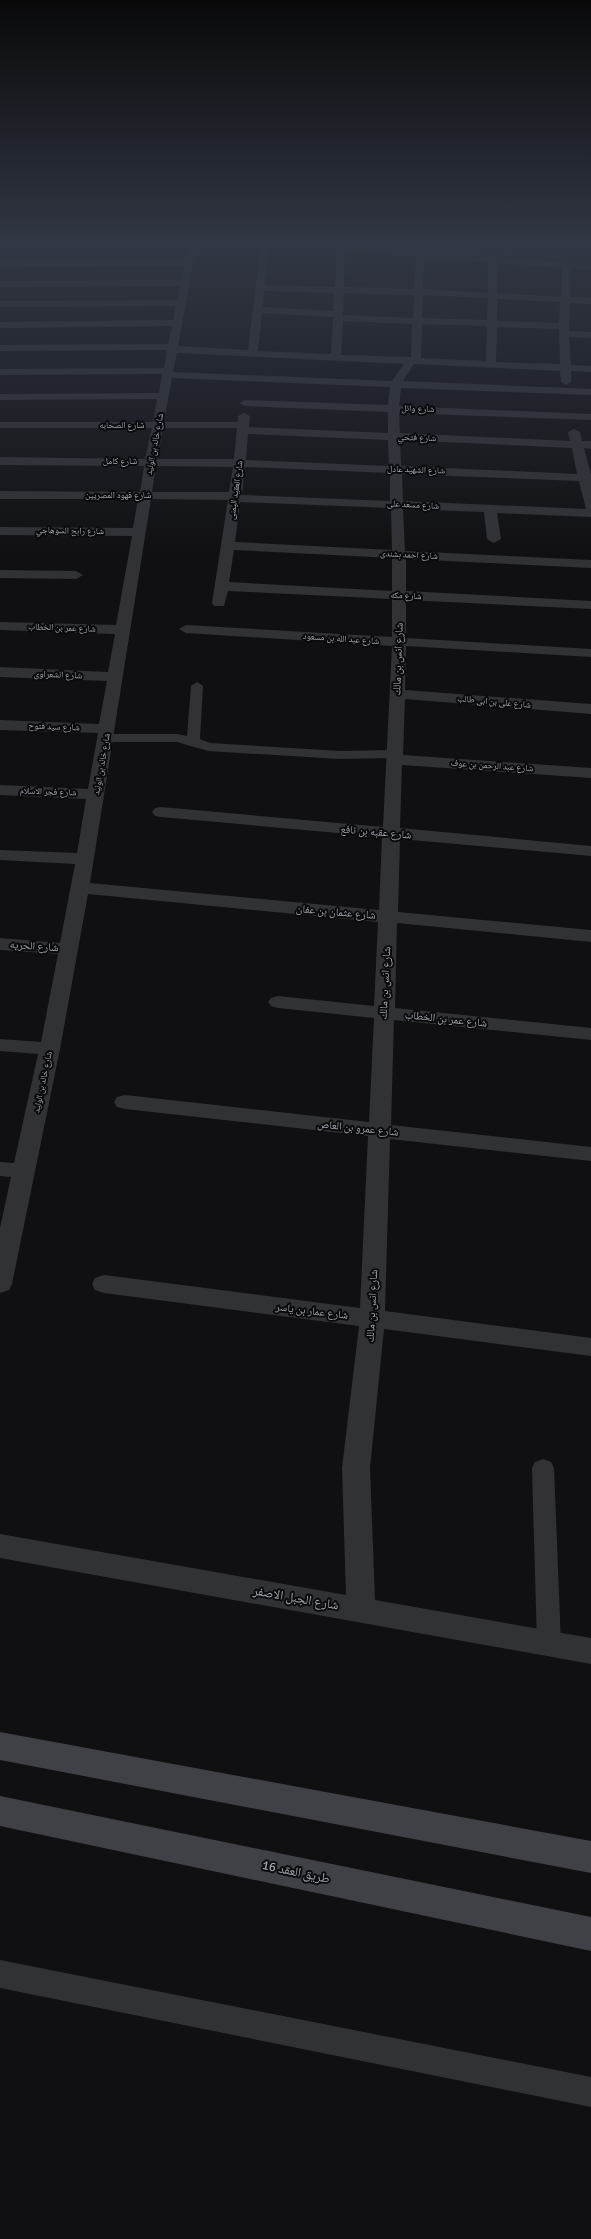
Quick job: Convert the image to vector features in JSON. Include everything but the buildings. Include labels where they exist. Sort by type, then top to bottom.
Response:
[{"type":"street","points":[[253,353],[254,346]]},
{"type":"street","points":[[336,357],[337,346]]},
{"type":"street","points":[[414,360],[415,346]]},
{"type":"street","points":[[491,346],[491,364]]},
{"type":"street","points":[[564,346],[566,390],[570,416],[589,478],[591,507]]},
{"type":"street","points":[[0,348],[173,348],[591,369]]},
{"type":"street","name":"شارع خالد بن الوليد","points":[[0,1284],[50,1049],[86,859],[151,461],[165,396],[173,348]]},
{"type":"street","name":"شارع انس بن مالك","points":[[361,1610],[356,1468],[372,1319],[394,756],[398,694],[400,555],[393,408],[396,383],[414,360]]},
{"type":"street","points":[[0,372],[169,373],[248,378],[591,392]]},
{"type":"street","name":"شارع العقيد اليمنى","points":[[219,602],[240,462],[248,378]]},
{"type":"street","points":[[0,397],[165,396]]},
{"type":"street","name":"شارع وائل","points":[[246,403],[591,417]]},
{"type":"street","name":"شارع الصحابه","points":[[0,425],[158,425],[243,428]]},
{"type":"street","name":"شارع فتحي","points":[[243,428],[394,437],[591,445]]},
{"type":"street","name":"شارع كامل","points":[[0,460],[240,462]]},
{"type":"street","name":"شارع الشهيد عادل","points":[[240,462],[589,478]]},
{"type":"street","name":"شارع قهوه المصريين","points":[[0,495],[146,495],[235,497]]},
{"type":"street","name":"شارع مسعد على","points":[[235,497],[591,513]]},
{"type":"street","points":[[490,509],[494,539]]},
{"type":"street","name":"شارع رابح السوهاجي","points":[[0,531],[139,532]]},
{"type":"street","name":"شارع احمد بشندى","points":[[227,546],[591,564]]},
{"type":"street","points":[[0,574],[76,575]]},
{"type":"street","name":"شارع مكه","points":[[222,586],[591,605]]},
{"type":"street","name":"شارع عمر بن الخطاب","points":[[0,626],[123,630]]},
{"type":"street","name":"شارع عبد الله بن مسعود","points":[[186,629],[591,653]]},
{"type":"street","name":"شارع الشعراوى","points":[[0,672],[116,677]]},
{"type":"street","name":"شارع على بن ابى طالب","points":[[398,694],[591,709]]},
{"type":"street","name":"شارع سيد فتوح","points":[[0,725],[107,733]]},
{"type":"street","name":"شارع عبد الرحمن بن عوف","points":[[394,756],[591,773]]},
{"type":"street","name":"شارع فجر الاسلام","points":[[0,790],[97,794]]},
{"type":"street","name":"شارع عقبه بن نافع","points":[[161,812],[591,851]]},
{"type":"street","points":[[0,855],[86,859]]},
{"type":"street","name":"شارع عثمان بن عفان","points":[[80,888],[591,936]]},
{"type":"street","name":"شارع الحريه","points":[[0,944],[69,948]]},
{"type":"street","name":"شارع عمر بن الخطاب","points":[[278,1002],[591,1034]]},
{"type":"street","points":[[0,1046],[50,1049]]},
{"type":"street","name":"شارع عمرو بن العاص","points":[[125,1102],[591,1154]]},
{"type":"street","points":[[0,1168],[24,1171]]},
{"type":"street","name":"شارع عمار بن ياسر","points":[[104,1284],[591,1347]]},
{"type":"street","name":"شارع الجبل الاصفر","points":[[0,1546],[591,1651]]},
{"type":"street","points":[[0,1746],[591,1857]]},
{"type":"street","name":"طريق العقد 16","points":[[0,1811],[591,1934]]},
{"type":"lane","points":[[193,741],[197,686]]},
{"type":"lane","points":[[107,733],[176,738],[193,741],[208,747],[340,755],[394,756]]},
{"type":"lane","points":[[543,1468],[549,1644]]},
{"type":"lane","points":[[0,1974],[591,2092]]}]
